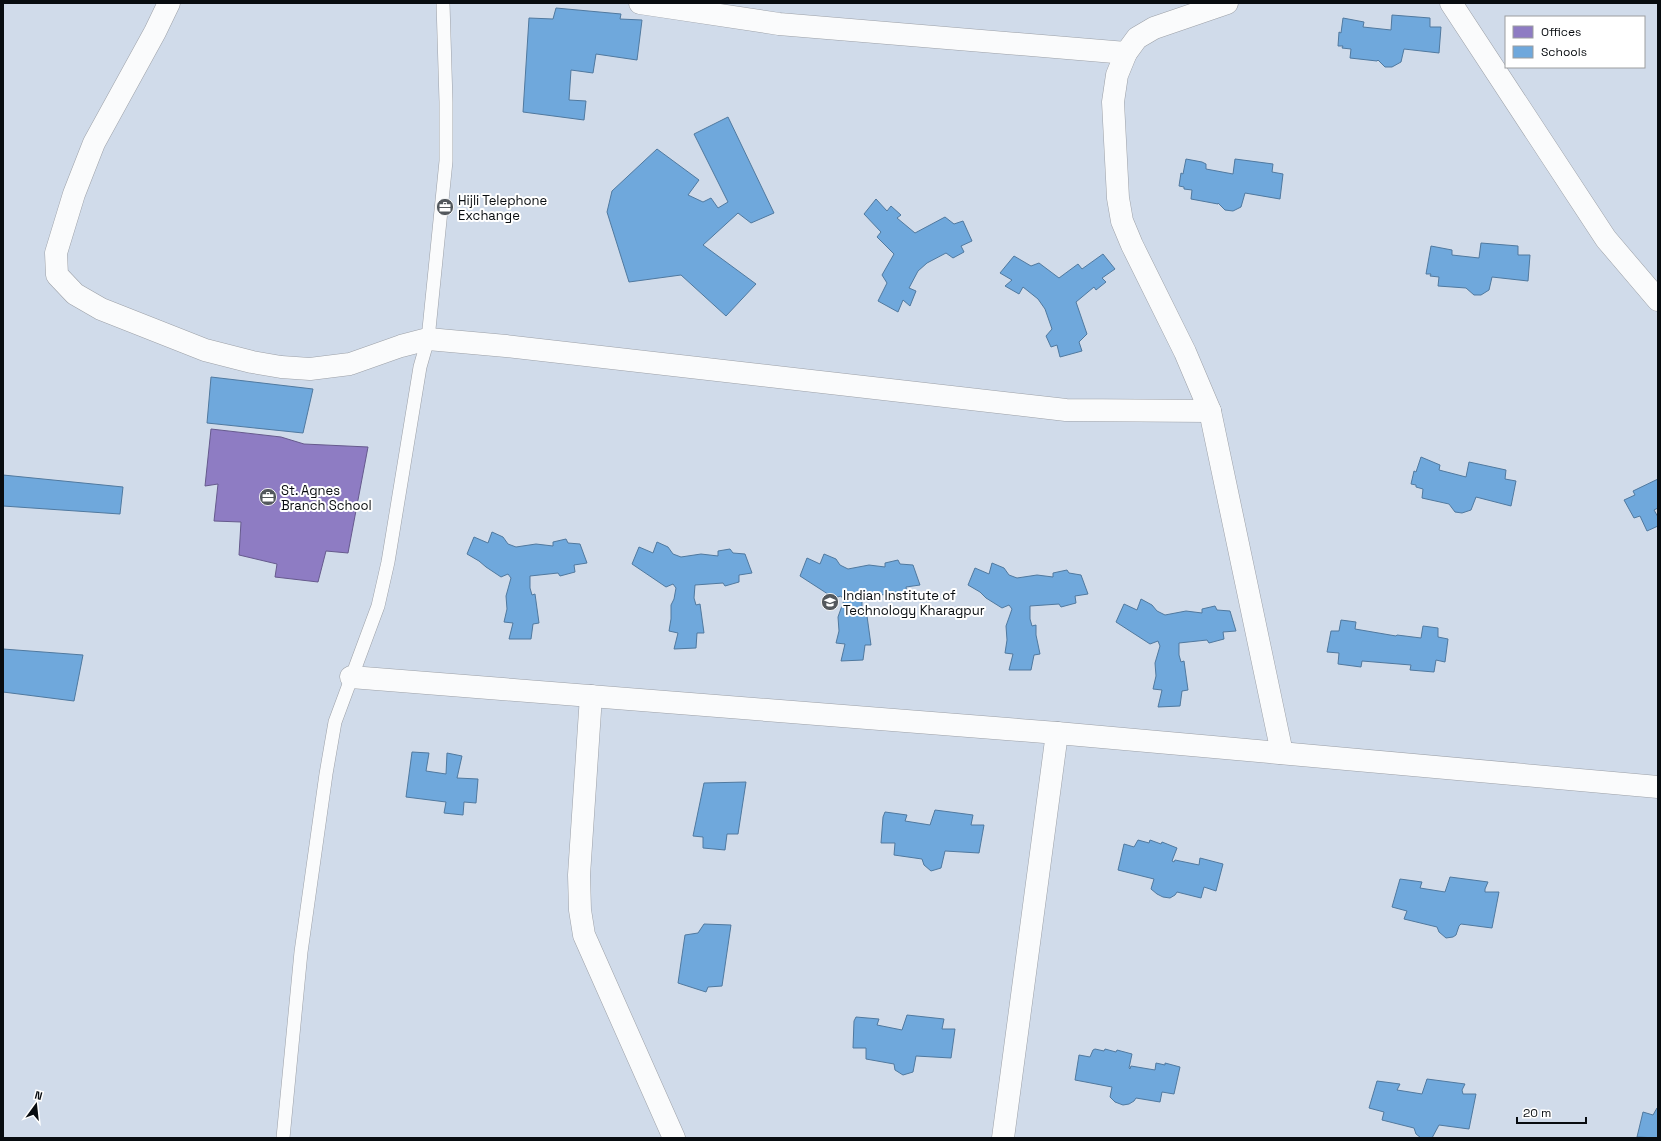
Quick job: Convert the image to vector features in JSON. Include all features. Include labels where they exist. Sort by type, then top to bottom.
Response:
[{"type":"street","points":[[169,3],[155,32],[94,142],[74,194],[56,253],[57,275],[75,294],[101,308],[206,350],[252,362],[281,367],[310,369],[350,364],[400,346],[428,339],[506,346],[1066,410],[1210,411]]},
{"type":"street","points":[[640,3],[779,24],[1126,53]]},
{"type":"street","points":[[1227,3],[1154,28],[1137,38],[1126,53],[1117,75],[1113,102],[1118,198],[1122,221],[1132,245],[1185,352],[1210,411],[1282,753]]},
{"type":"street","points":[[1451,3],[1606,239],[1658,300]]},
{"type":"street","points":[[351,677],[1057,733],[1658,787]]},
{"type":"street","points":[[592,696],[579,875],[580,910],[584,935],[674,1138]]},
{"type":"street","points":[[1003,1138],[1057,733]]},
{"type":"lane","points":[[283,1138],[302,952],[326,774],[335,722],[378,606],[388,562],[420,366],[428,339],[446,160],[443,3]]},
{"type":"shaded area","name":"Indian Institute of Technology Kharagpur","points":[[3,3],[1658,3],[1658,1138],[3,1138]]},
{"type":"building: Offices","points":[[211,429],[281,437],[304,444],[368,447],[348,553],[326,551],[318,582],[275,577],[277,564],[239,555],[241,522],[214,521],[218,484],[205,486]]},
{"type":"building: Schools","points":[[556,8],[621,14],[620,19],[642,20],[637,60],[596,54],[593,73],[571,70],[569,100],[586,101],[584,120],[523,112],[529,18],[553,19]]},
{"type":"building: Schools","points":[[1392,15],[1430,18],[1430,27],[1441,27],[1439,53],[1404,49],[1401,62],[1392,67],[1385,67],[1378,60],[1350,58],[1351,49],[1338,46],[1339,32],[1341,33],[1343,18],[1364,22],[1363,27],[1391,30]]},
{"type":"building: Schools","points":[[728,117],[774,213],[751,223],[738,213],[703,245],[756,284],[726,316],[681,275],[629,282],[607,212],[612,191],[657,149],[699,180],[688,195],[703,202],[711,198],[718,208],[728,202],[694,134]]},
{"type":"building: Schools","points":[[1186,159],[1206,164],[1206,169],[1233,174],[1235,159],[1273,164],[1272,172],[1283,174],[1280,199],[1245,193],[1241,207],[1233,211],[1225,210],[1218,203],[1191,199],[1192,190],[1184,189],[1184,187],[1179,186],[1181,173],[1183,174]]},
{"type":"building: Schools","points":[[876,199],[887,211],[891,206],[901,215],[897,218],[915,233],[945,217],[954,224],[963,221],[972,241],[961,246],[964,252],[953,258],[946,253],[927,263],[918,271],[909,288],[916,291],[910,306],[903,300],[898,312],[878,301],[887,283],[882,275],[894,254],[877,237],[881,232],[864,214]]},
{"type":"building: Schools","points":[[1481,243],[1518,246],[1518,255],[1530,255],[1528,281],[1492,277],[1489,290],[1481,295],[1474,295],[1466,288],[1438,286],[1439,277],[1426,274],[1431,246],[1452,250],[1452,255],[1479,258]]},
{"type":"building: Schools","points":[[1103,254],[1115,269],[1102,278],[1106,282],[1096,290],[1094,287],[1076,302],[1087,334],[1079,342],[1082,351],[1060,357],[1057,345],[1051,347],[1046,336],[1052,329],[1045,309],[1038,299],[1023,287],[1019,294],[1005,286],[1012,280],[1000,273],[1014,256],[1031,266],[1039,263],[1059,278],[1078,264],[1082,269]]},
{"type":"building: Schools","points":[[211,377],[313,389],[303,433],[207,423]]},
{"type":"building: Schools","points":[[1421,457],[1440,465],[1439,470],[1466,477],[1469,462],[1506,470],[1505,479],[1516,481],[1511,506],[1476,497],[1471,510],[1462,513],[1455,512],[1449,504],[1422,498],[1423,489],[1411,484],[1414,471],[1416,472]]},
{"type":"building: Schools","points":[[3,475],[123,487],[120,514],[3,506]]},
{"type":"building: Schools","points":[[1658,479],[1658,508],[1654,510],[1658,517],[1658,526],[1647,531],[1640,516],[1634,518],[1624,500],[1635,495],[1633,491]]},
{"type":"building: Schools","points":[[492,532],[503,537],[508,544],[516,547],[536,544],[553,546],[553,542],[566,539],[568,543],[580,544],[587,563],[574,565],[575,572],[560,576],[558,573],[530,576],[530,588],[532,595],[535,594],[539,623],[533,624],[531,639],[509,639],[513,623],[504,622],[507,609],[506,596],[511,578],[508,574],[501,577],[467,554],[474,537],[488,543]]},
{"type":"building: Schools","points":[[657,542],[668,547],[673,554],[681,557],[701,554],[718,556],[718,551],[730,549],[733,553],[745,554],[752,573],[739,575],[739,582],[725,586],[723,583],[695,585],[694,598],[696,605],[700,604],[704,633],[697,633],[696,648],[674,649],[678,633],[669,631],[671,605],[676,588],[673,584],[666,587],[632,564],[639,547],[653,553]]},
{"type":"building: Schools","points":[[824,554],[836,559],[840,565],[848,569],[869,565],[885,567],[885,563],[898,560],[900,564],[913,565],[920,585],[906,587],[907,593],[892,598],[890,594],[862,597],[862,609],[864,616],[867,616],[871,645],[865,645],[863,660],[841,661],[845,644],[836,643],[839,631],[838,617],[844,600],[841,596],[834,598],[800,576],[807,558],[820,564]]},
{"type":"building: Schools","points":[[992,563],[1004,568],[1009,575],[1017,578],[1037,575],[1053,577],[1053,573],[1067,570],[1069,573],[1081,575],[1088,594],[1075,596],[1076,603],[1061,607],[1059,604],[1030,606],[1030,619],[1032,626],[1036,625],[1036,635],[1040,654],[1034,655],[1031,670],[1009,670],[1013,654],[1005,653],[1007,640],[1006,626],[1012,609],[1009,605],[1002,608],[968,585],[975,568],[989,574]]},
{"type":"building: Schools","points":[[1141,599],[1165,615],[1186,611],[1202,613],[1202,609],[1215,606],[1217,610],[1230,611],[1236,631],[1223,632],[1224,639],[1209,643],[1207,640],[1179,643],[1179,655],[1181,662],[1184,661],[1188,690],[1182,691],[1180,706],[1158,707],[1162,690],[1153,689],[1156,676],[1155,663],[1160,646],[1158,641],[1150,644],[1116,622],[1124,604],[1137,610]]},
{"type":"building: Schools","points":[[1341,620],[1356,622],[1355,629],[1396,636],[1421,638],[1423,626],[1438,628],[1438,637],[1448,639],[1445,662],[1436,660],[1434,672],[1410,670],[1411,665],[1362,661],[1361,667],[1338,664],[1339,653],[1327,652],[1331,631],[1339,631]]},
{"type":"building: Schools","points":[[3,649],[83,655],[74,701],[3,692]]},
{"type":"building: Schools","points":[[412,752],[429,753],[426,771],[446,774],[447,753],[462,756],[457,778],[478,779],[476,803],[464,802],[463,815],[444,813],[446,802],[406,797]]},
{"type":"building: Schools","points":[[746,782],[738,834],[727,834],[725,850],[703,848],[703,837],[693,836],[704,783]]},
{"type":"building: Schools","points":[[935,810],[973,815],[971,825],[984,825],[979,853],[945,851],[941,868],[931,871],[924,865],[922,859],[894,855],[895,843],[881,843],[883,817],[885,812],[907,815],[905,821],[930,825]]},
{"type":"building: Schools","points":[[1138,840],[1149,843],[1150,840],[1161,844],[1162,842],[1177,848],[1172,861],[1174,862],[1175,860],[1199,865],[1200,858],[1223,864],[1216,891],[1204,887],[1201,898],[1177,892],[1170,898],[1163,897],[1151,889],[1154,879],[1118,870],[1124,844],[1134,847]]},
{"type":"building: Schools","points":[[1450,877],[1488,882],[1485,892],[1499,892],[1492,928],[1461,924],[1456,935],[1446,938],[1439,932],[1437,927],[1404,919],[1407,911],[1392,907],[1400,879],[1422,882],[1420,888],[1445,892]]},
{"type":"building: Schools","points":[[704,924],[731,925],[722,986],[708,987],[706,992],[678,983],[685,935],[698,933]]},
{"type":"building: Schools","points":[[907,1015],[944,1019],[942,1029],[955,1029],[951,1058],[916,1056],[913,1072],[903,1075],[895,1070],[894,1064],[866,1059],[866,1048],[853,1048],[854,1021],[856,1017],[879,1019],[877,1025],[902,1030]]},
{"type":"building: Schools","points":[[1095,1049],[1104,1051],[1105,1049],[1116,1052],[1117,1050],[1132,1054],[1130,1069],[1131,1066],[1155,1070],[1156,1063],[1165,1065],[1165,1063],[1180,1067],[1174,1094],[1162,1092],[1160,1102],[1136,1098],[1129,1104],[1123,1105],[1115,1102],[1110,1097],[1112,1087],[1075,1080],[1079,1055],[1090,1057]]},
{"type":"building: Schools","points":[[1427,1079],[1465,1084],[1462,1090],[1463,1094],[1476,1094],[1469,1129],[1439,1125],[1432,1138],[1421,1138],[1416,1134],[1414,1128],[1382,1120],[1384,1112],[1369,1108],[1377,1081],[1400,1084],[1397,1090],[1422,1094]]},
{"type":"building: Schools","points":[[1657,1108],[1658,1138],[1637,1137],[1643,1112],[1653,1115]]},
{"type":"place","name":"Hijli Telephone Exchange","points":[[445,207]]},
{"type":"place","name":"St. Agnes Branch School","points":[[268,497]]},
{"type":"place","name":"Indian Institute of Technology Kharagpur","points":[[830,602]]}]
